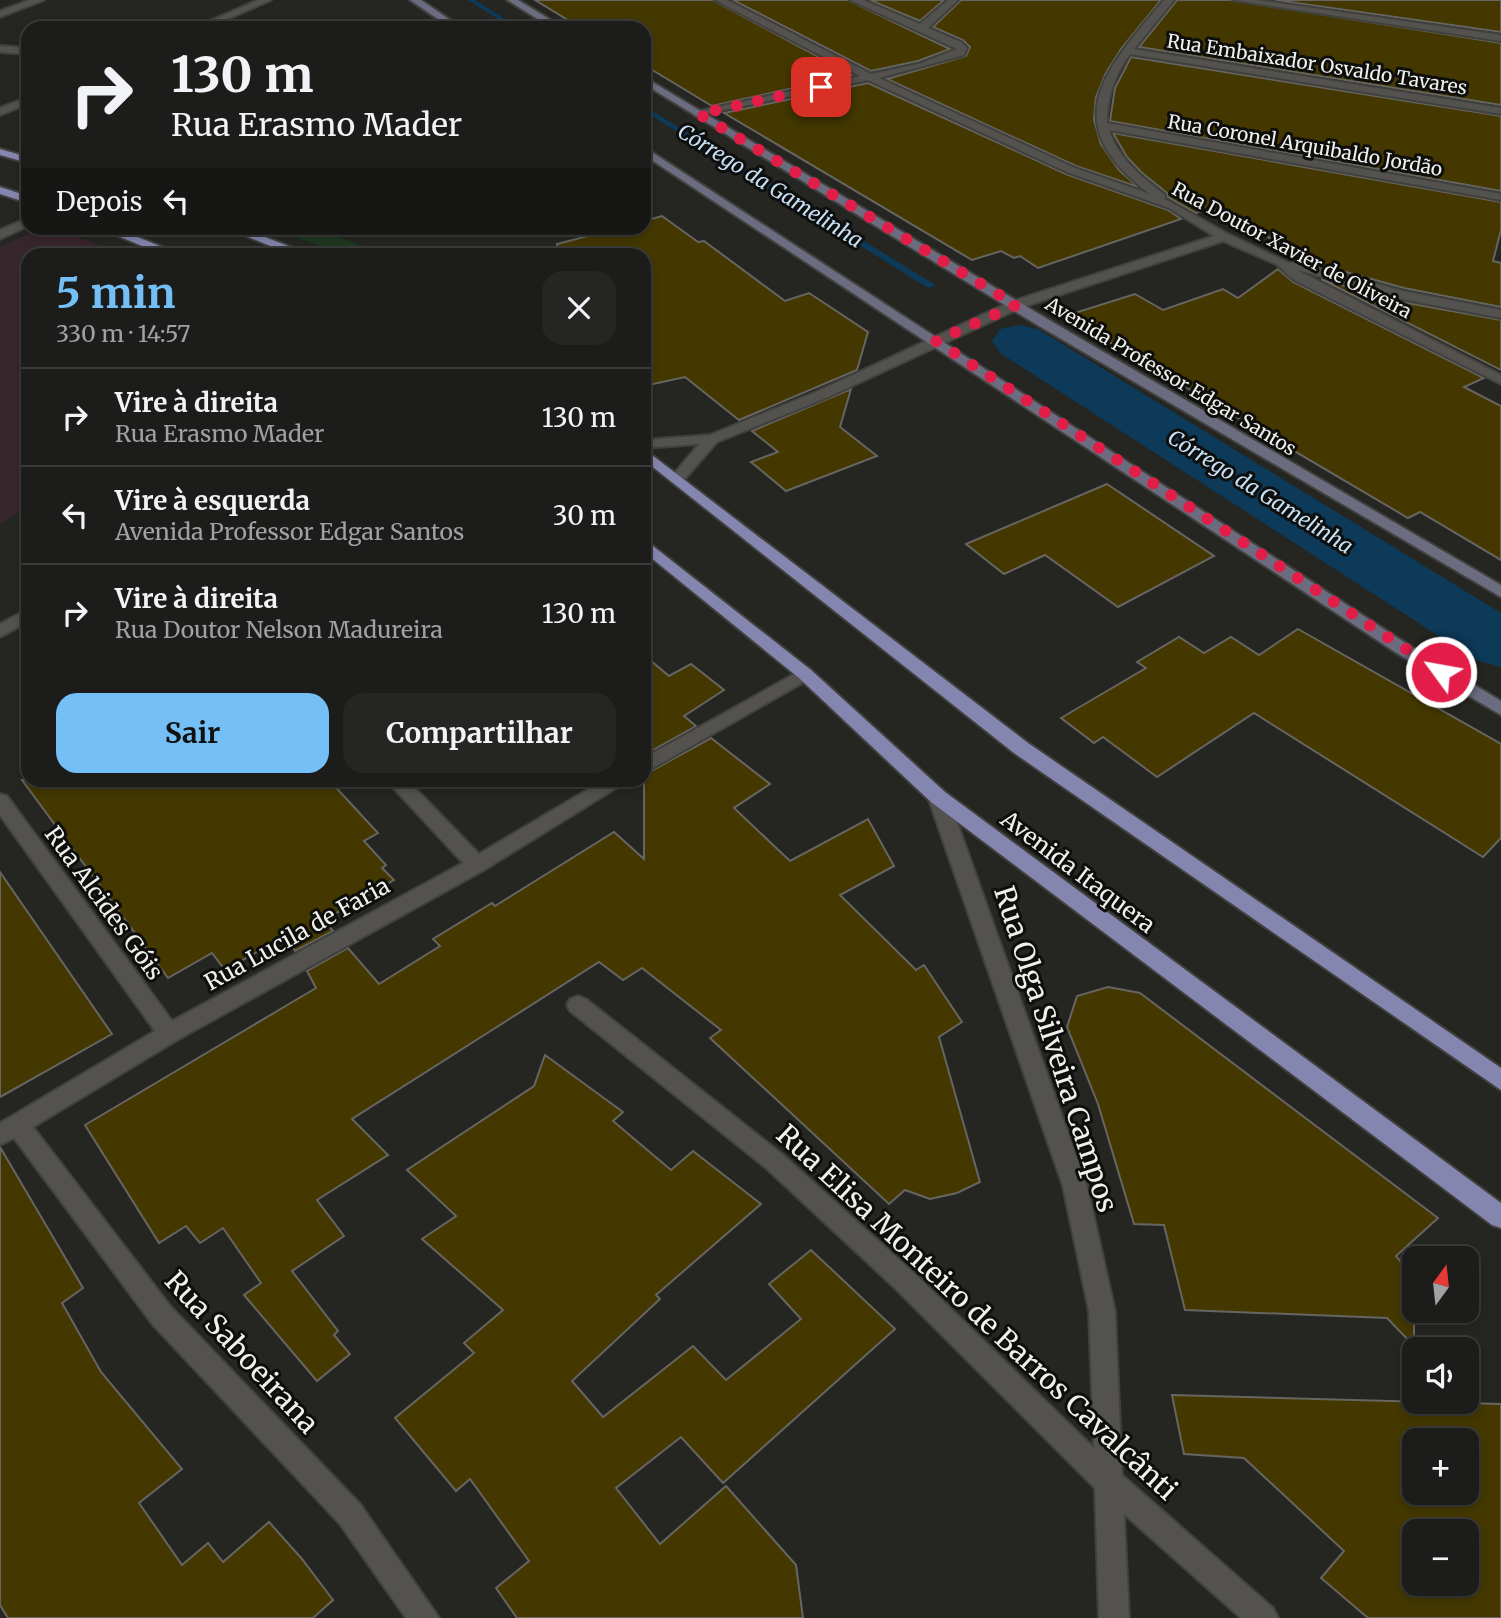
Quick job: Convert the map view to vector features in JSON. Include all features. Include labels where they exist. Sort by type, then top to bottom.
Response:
[{"type":"main road","points":[[415,0],[446,21]]},
{"type":"main road","points":[[512,0],[547,21]]},
{"type":"main road","name":"Avenida Professor Edgar Santos","points":[[651,84],[1016,305],[1501,592]]},
{"type":"main road","points":[[0,152],[21,158]]},
{"type":"main road","points":[[651,155],[1401,648],[1501,709]]},
{"type":"main road","points":[[0,190],[21,198]]},
{"type":"main road","points":[[124,235],[158,248]]},
{"type":"main road","points":[[251,235],[286,248]]},
{"type":"main road","points":[[651,458],[1021,748],[1501,1080]]},
{"type":"main road","name":"Avenida Itaquera","points":[[651,550],[804,674],[938,797],[1501,1217]]},
{"type":"street","points":[[0,14],[38,0]]},
{"type":"street","points":[[216,21],[266,0]]},
{"type":"street","name":"Rua Doutor Xavier de Oliveira","points":[[720,0],[869,77],[1071,170],[1173,206],[1224,237],[1280,261],[1298,277],[1501,380]]},
{"type":"street","points":[[699,114],[944,61],[961,53],[962,48],[958,44],[855,0]]},
{"type":"street","points":[[922,28],[953,0]]},
{"type":"street","points":[[1170,0],[1106,81],[1101,100],[1102,126],[1126,169],[1173,206]]},
{"type":"street","points":[[1238,0],[1501,38]]},
{"type":"street","points":[[0,49],[21,50]]},
{"type":"street","name":"Rua Embaixador Osvaldo Tavares","points":[[1128,51],[1501,111]]},
{"type":"street","points":[[0,112],[21,103]]},
{"type":"street","name":"Rua Coronel Arquibaldo Jordão","points":[[1102,126],[1501,197]]},
{"type":"street","points":[[0,235],[21,225]]},
{"type":"street","points":[[651,443],[712,439],[821,396],[1016,305],[1224,237]]},
{"type":"street","points":[[1280,261],[1402,295],[1501,314]]},
{"type":"street","points":[[678,478],[712,439]]},
{"type":"street","points":[[0,632],[21,618]]},
{"type":"street","points":[[651,762],[804,674]]},
{"type":"street","points":[[402,787],[477,865]]},
{"type":"street","name":"Rua Lucila de Faria","points":[[9,1130],[169,1034],[477,865],[608,787]]},
{"type":"street","name":"Rua Olga Silveira Campos","points":[[938,797],[1074,1186],[1102,1311],[1114,1618]]},
{"type":"street","name":"Rua Alcides Góis","points":[[0,801],[169,1034]]},
{"type":"street","name":"Rua Elisa Monteiro de Barros Cavalcânti","points":[[578,1005],[774,1161],[906,1282],[1107,1480],[1263,1618]]},
{"type":"street","name":"Rua Saboeirana","points":[[9,1130],[162,1316],[350,1514],[424,1618]]},
{"type":"shaded area","points":[[27,235],[71,235],[109,248],[21,248],[21,511],[0,524],[0,247]]},
{"type":"green space","points":[[288,235],[334,235],[368,248],[326,248]]},
{"type":"building","points":[[535,0],[713,0],[852,75],[712,106],[651,69],[651,21],[570,21]]},
{"type":"building","points":[[733,0],[848,0],[950,49],[918,61],[871,71]]},
{"type":"building","points":[[870,0],[944,0],[920,21]]},
{"type":"building","points":[[961,0],[1161,0],[1121,49],[1106,73],[1096,97],[1094,120],[1101,144],[1119,170],[1138,187],[1076,166],[887,79],[966,56],[970,47],[963,40],[933,27]]},
{"type":"building","points":[[1177,0],[1230,0],[1501,43],[1501,105],[1139,47]]},
{"type":"building","points":[[1275,0],[1501,0],[1501,32]]},
{"type":"building","points":[[1131,57],[1501,116],[1501,191],[1110,121],[1115,88]]},
{"type":"building","points":[[868,83],[1066,174],[1168,210],[1181,219],[1038,268],[1020,256],[1014,258],[1001,251],[972,260],[724,113]]},
{"type":"building","points":[[1113,133],[1501,202],[1501,230],[1493,261],[1501,263],[1501,307],[1404,288],[1302,260],[1292,253],[1296,251],[1228,217],[1209,209],[1196,213],[1168,197],[1167,193],[1141,172],[1127,157]]},
{"type":"building","points":[[662,216],[698,242],[704,241],[785,301],[809,293],[868,332],[857,370],[739,420],[685,377],[651,384],[651,248],[557,248],[557,244],[592,235],[651,235],[651,219]]},
{"type":"building","points":[[1278,269],[1293,282],[1484,378],[1464,387],[1501,406],[1501,560],[1420,512],[1408,518],[1065,316],[1135,294],[1163,310],[1223,289],[1238,298]]},
{"type":"building","points":[[1321,279],[1402,302],[1501,320],[1501,370]]},
{"type":"building","points":[[851,389],[840,427],[877,456],[786,491],[751,462],[778,452],[752,431]]},
{"type":"building","points":[[1107,484],[1214,556],[1118,607],[1045,555],[1004,574],[966,544]]},
{"type":"building","points":[[1298,629],[1501,744],[1501,838],[1483,857],[1254,713],[1157,777],[1103,737],[1094,743],[1061,718],[1146,668],[1137,662],[1179,637],[1204,653],[1231,637],[1259,655]]},
{"type":"building","points":[[651,661],[669,676],[691,664],[724,690],[684,716],[696,726],[651,751]]},
{"type":"building","points":[[711,738],[770,784],[734,808],[790,861],[868,819],[894,866],[840,895],[916,970],[924,965],[962,1022],[939,1037],[980,1182],[957,1193],[930,1199],[905,1190],[889,1204],[710,1038],[721,1030],[642,968],[623,980],[599,962],[352,1119],[388,1155],[317,1200],[344,1236],[292,1271],[338,1331],[334,1335],[350,1354],[317,1381],[244,1295],[261,1283],[223,1228],[200,1243],[186,1226],[159,1243],[85,1125],[316,988],[307,971],[348,948],[379,984],[440,946],[433,939],[492,903],[495,906],[614,832],[644,859],[644,787],[651,787],[651,771]]},
{"type":"building","points":[[27,787],[335,787],[378,833],[364,841],[386,865],[382,868],[394,880],[324,920],[333,931],[295,951],[286,936],[225,970],[212,953],[168,978]]},
{"type":"building","points":[[0,872],[112,1034],[0,1097]]},
{"type":"building","points":[[1108,987],[1140,993],[1438,1218],[1407,1246],[1402,1246],[1402,1251],[1396,1256],[1402,1263],[1402,1323],[1414,1323],[1414,1337],[1405,1337],[1387,1318],[1185,1310],[1164,1225],[1134,1224],[1098,1104],[1067,1027],[1077,996]]},
{"type":"building","points":[[545,1055],[623,1112],[613,1121],[671,1170],[693,1151],[761,1204],[656,1295],[660,1299],[572,1381],[603,1417],[693,1346],[726,1380],[801,1319],[769,1284],[811,1250],[895,1329],[723,1483],[681,1437],[616,1488],[660,1544],[726,1486],[796,1565],[803,1618],[517,1618],[496,1588],[529,1561],[470,1479],[456,1491],[395,1418],[474,1353],[464,1343],[503,1310],[422,1239],[456,1216],[407,1170],[534,1086]]},
{"type":"building","points":[[0,1147],[83,1288],[62,1303],[101,1372],[182,1469],[139,1503],[182,1565],[208,1543],[223,1562],[269,1522],[333,1600],[313,1618],[8,1618],[0,1605]]},
{"type":"building","points":[[1172,1395],[1402,1401],[1402,1414],[1479,1414],[1479,1403],[1501,1404],[1501,1618],[1368,1618],[1321,1578],[1344,1551],[1244,1458],[1184,1454]]},
{"type":"waterway","name":"Córrego da Gamelinha","points":[[471,0],[505,21]]},
{"type":"waterway","name":"Córrego da Gamelinha","points":[[651,112],[931,286]]},
{"type":"waterway","name":"Córrego da Gamelinha","points":[[1019,341],[1501,644]]},
{"type":"route","points":[[821,87],[699,114],[1016,305],[936,341],[1441,672]]}]
